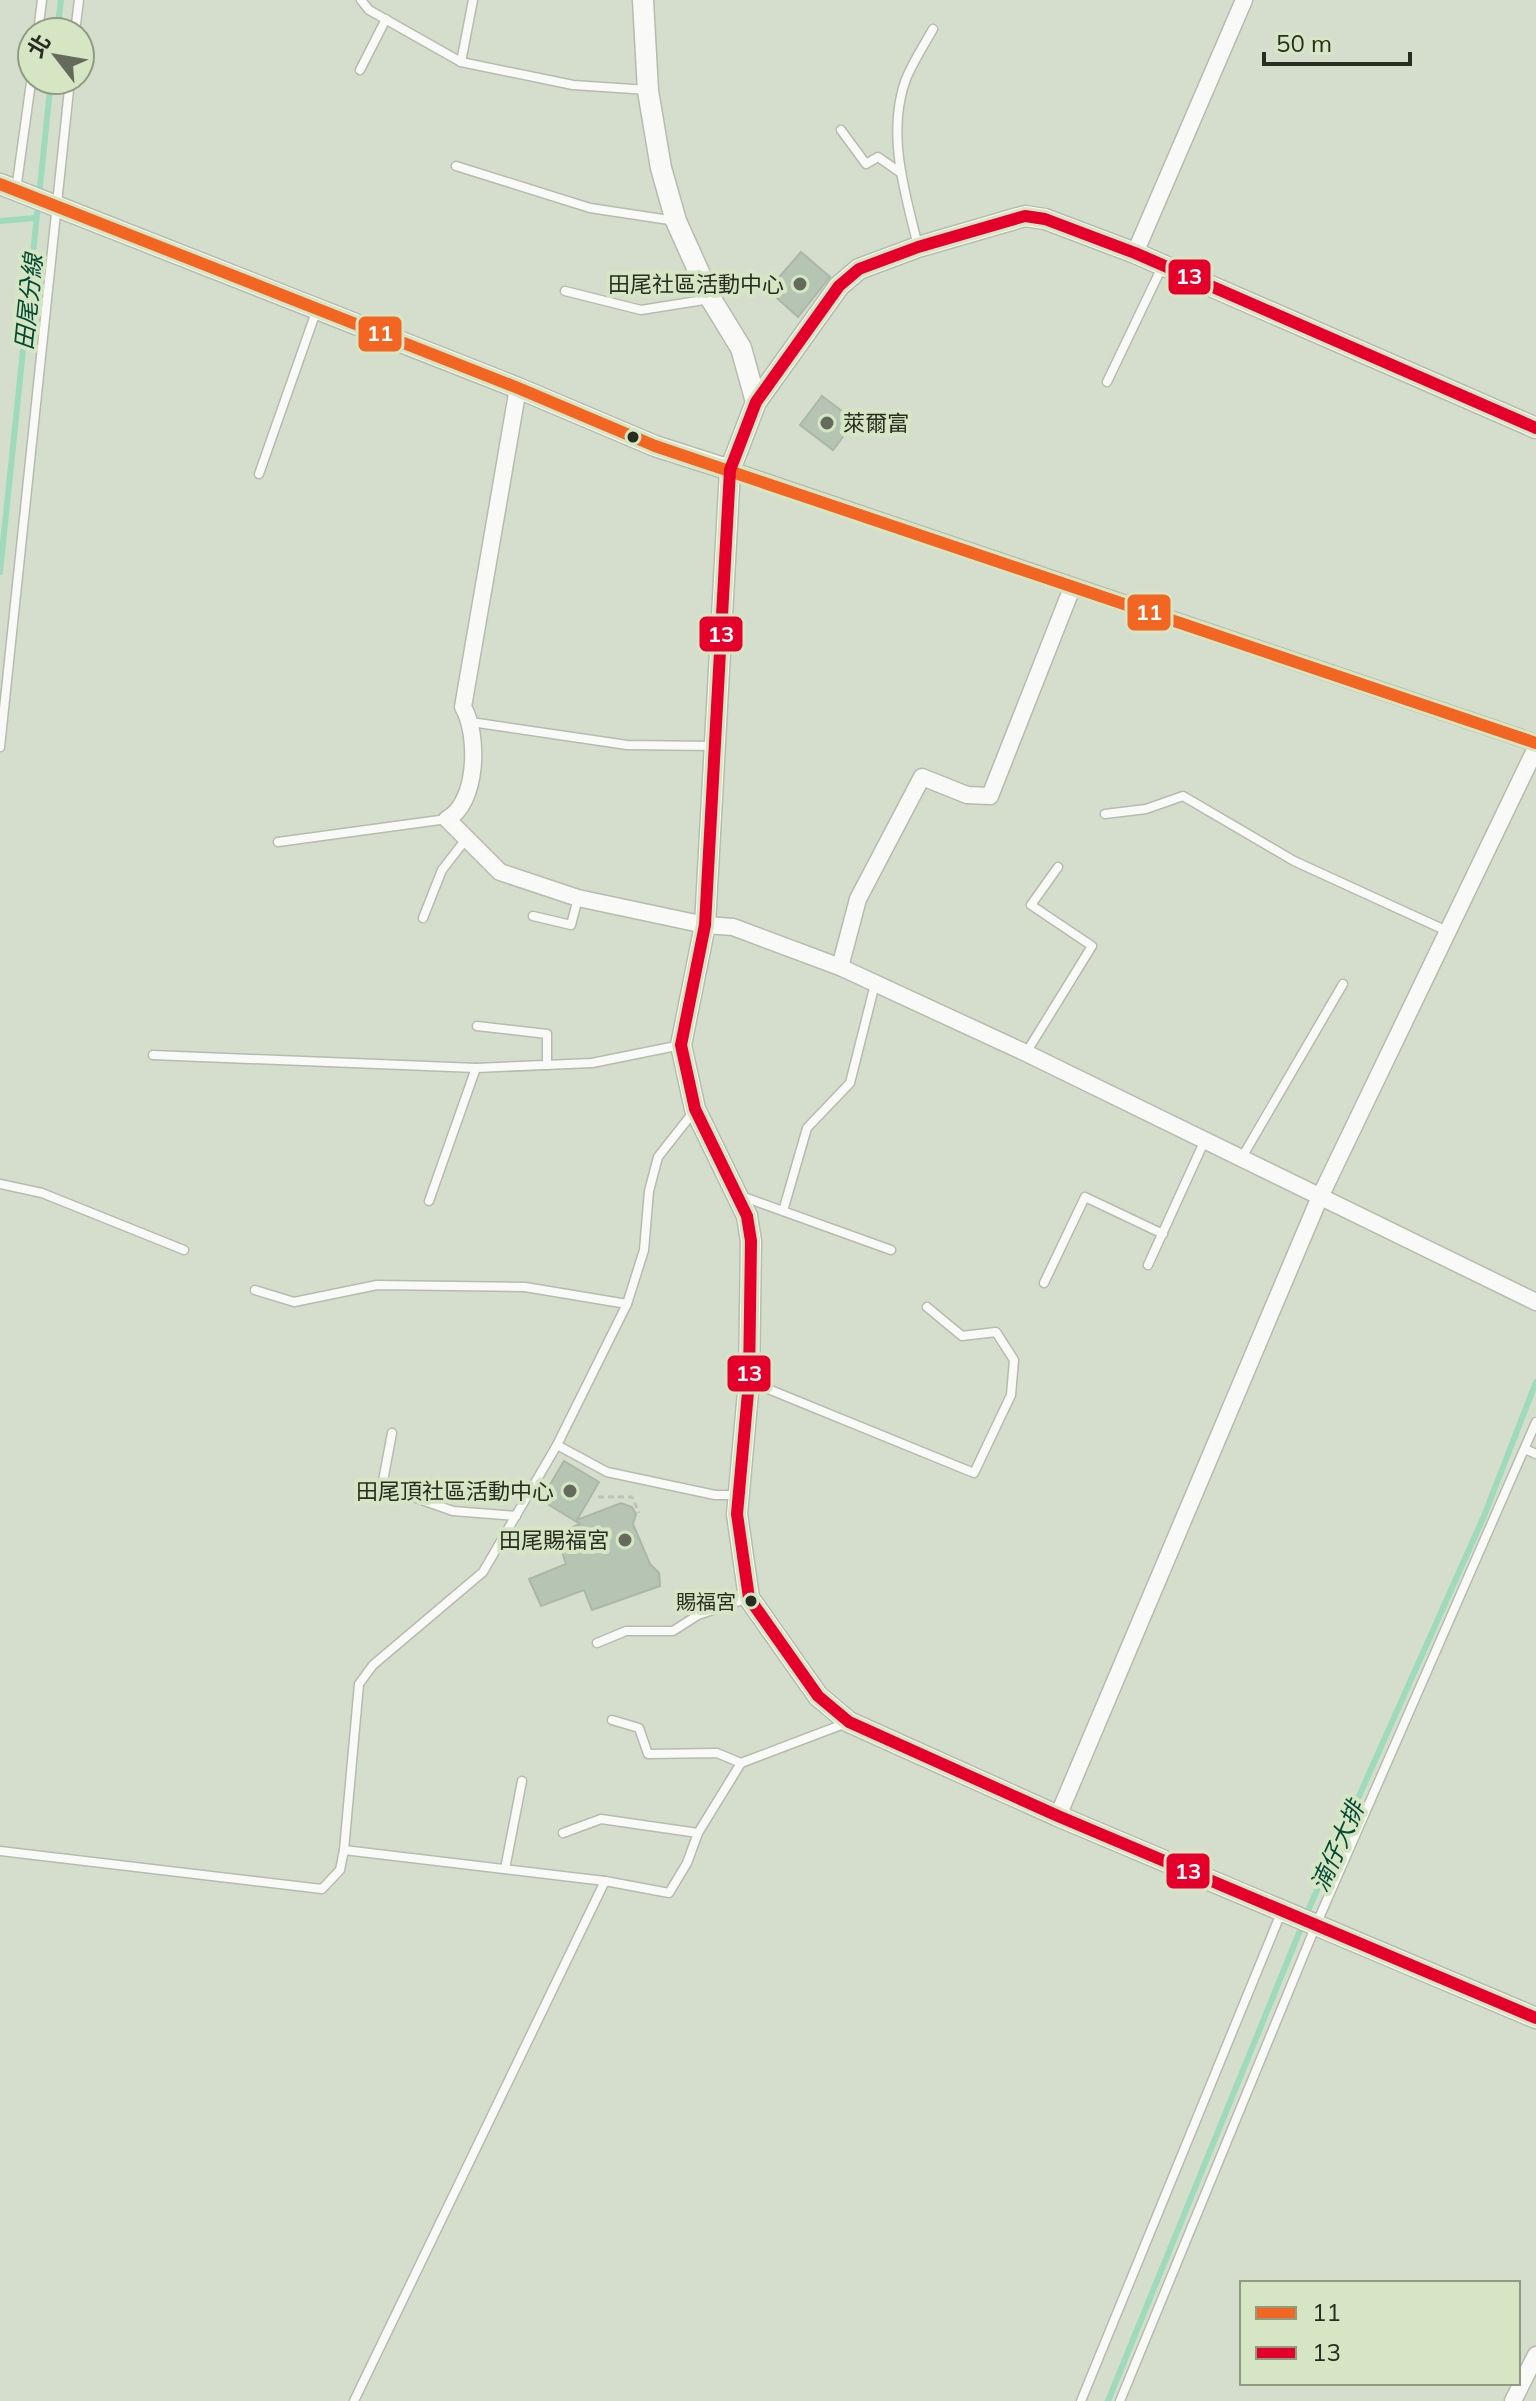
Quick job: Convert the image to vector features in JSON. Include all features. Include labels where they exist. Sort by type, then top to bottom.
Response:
[{"type":"street","points":[[643,0],[648,91],[661,168],[676,221],[711,299],[741,348],[756,402]]},
{"type":"street","points":[[1135,253],[1244,0]]},
{"type":"street","points":[[8,188],[518,388],[655,446],[1536,746],[1319,1199],[1058,1816]]},
{"type":"street","points":[[1536,428],[1135,253],[1045,219],[1025,216],[918,247],[859,269],[839,286],[756,402],[730,470],[705,925],[681,1045],[695,1109],[747,1216],[751,1241],[749,1381],[733,1510],[749,1598],[818,1696],[849,1722],[1058,1816],[1536,2018]]},
{"type":"street","points":[[518,388],[463,707],[471,722],[470,790],[461,812],[447,819],[500,872],[578,898],[705,925],[733,927],[840,967],[1026,1053],[1319,1199],[1536,1302]]},
{"type":"street","points":[[840,967],[858,899],[922,777],[967,795],[990,796],[1072,588]]},
{"type":"street","points":[[1513,2401],[1536,2355]]},
{"type":"lane","points":[[361,0],[369,10],[461,62],[573,85],[648,91]]},
{"type":"lane","points":[[461,62],[473,0]]},
{"type":"lane","points":[[360,70],[386,19]]},
{"type":"lane","points":[[918,247],[901,173],[897,118],[906,80],[933,29]]},
{"type":"lane","points":[[8,188],[28,96]]},
{"type":"lane","points":[[0,747],[68,96]]},
{"type":"lane","points":[[841,130],[866,164],[878,157],[901,173]]},
{"type":"lane","points":[[456,166],[590,208],[676,221]]},
{"type":"lane","points":[[1107,382],[1162,267]]},
{"type":"lane","points":[[565,291],[641,310],[711,299]]},
{"type":"lane","points":[[259,474],[318,309]]},
{"type":"lane","points":[[471,722],[627,745],[714,746]]},
{"type":"lane","points":[[1105,814],[1146,809],[1183,796],[1294,861],[1448,932]]},
{"type":"lane","points":[[278,842],[447,819]]},
{"type":"lane","points":[[423,918],[442,870],[466,839]]},
{"type":"lane","points":[[1026,1053],[1092,946],[1031,905],[1058,867]]},
{"type":"lane","points":[[533,916],[571,925],[578,898]]},
{"type":"lane","points":[[783,1211],[807,1128],[850,1083],[875,984]]},
{"type":"lane","points":[[1240,1160],[1343,984]]},
{"type":"lane","points":[[477,1026],[547,1034],[547,1065]]},
{"type":"lane","points":[[153,1055],[476,1068],[592,1063],[681,1045]]},
{"type":"lane","points":[[429,1201],[476,1068]]},
{"type":"lane","points":[[0,1851],[322,1889],[340,1870],[359,1684],[373,1665],[483,1572],[516,1516],[557,1445],[627,1304],[644,1250],[649,1191],[658,1157],[695,1109]]},
{"type":"lane","points":[[1148,1265],[1204,1142]]},
{"type":"lane","points":[[0,1184],[42,1193],[184,1250]]},
{"type":"lane","points":[[738,1195],[891,1250]]},
{"type":"lane","points":[[1044,1283],[1085,1197],[1163,1234]]},
{"type":"lane","points":[[255,1290],[294,1302],[377,1285],[525,1287],[627,1304]]},
{"type":"lane","points":[[749,1381],[974,1473],[1011,1395],[1014,1360],[996,1332],[962,1336],[927,1307]]},
{"type":"lane","points":[[1081,2401],[1302,1919],[1536,1422]]},
{"type":"lane","points":[[392,1433],[382,1486],[453,1511],[516,1516]]},
{"type":"lane","points":[[557,1445],[607,1472],[715,1495],[733,1510]]},
{"type":"lane","points":[[1525,1449],[1536,1454]]},
{"type":"lane","points":[[597,1643],[626,1631],[673,1631],[698,1615],[749,1598]]},
{"type":"lane","points":[[612,1720],[639,1728],[648,1754],[717,1753],[741,1763]]},
{"type":"lane","points":[[344,1850],[605,1881],[669,1893],[687,1863],[698,1833],[741,1763],[849,1722]]},
{"type":"lane","points":[[505,1869],[522,1781]]},
{"type":"lane","points":[[563,1833],[601,1819],[698,1833]]},
{"type":"lane","points":[[354,2401],[605,1881]]},
{"type":"lane","points":[[1120,2401],[1302,1919]]},
{"type":"path","points":[[598,1497],[632,1497],[639,1513]]},
{"type":"building","name":"田尾社區活動中心","points":[[801,252],[830,277],[798,317],[768,290]]},
{"type":"building","name":"萊爾富","points":[[822,396],[855,421],[833,450],[800,425]]},
{"type":"building","points":[[564,1461],[599,1482],[577,1520],[621,1503],[632,1507],[636,1514],[633,1524],[650,1564],[659,1573],[660,1586],[592,1610],[584,1590],[541,1606],[529,1579],[566,1564],[562,1552],[567,1550],[560,1532],[580,1524],[541,1500]]},
{"type":"waterway","name":"田尾分線","points":[[59,16],[61,0]]},
{"type":"waterway","name":"田尾分線","points":[[0,572],[49,96]]},
{"type":"waterway","points":[[0,221],[35,218]]},
{"type":"waterway","name":"湳仔大排","points":[[1108,2401],[1310,1906],[1484,1516],[1536,1382]]},
{"type":"transit line","name":"11","points":[[0,184],[518,388],[655,446],[1536,743]]},
{"type":"transit line","name":"13","points":[[1536,428],[1135,253],[1045,219],[1025,216],[918,247],[859,269],[839,286],[756,402],[730,470],[705,925],[681,1045],[695,1109],[747,1216],[751,1241],[749,1381],[737,1514],[749,1598],[818,1696],[849,1722],[1058,1816],[1536,2018]]},
{"type":"place","name":"田尾社區活動中心","points":[[800,284]]},
{"type":"place","name":"萊爾富","points":[[827,423]]},
{"type":"place","name":"田尾頂社區活動中心","points":[[570,1491]]},
{"type":"place","name":"田尾賜福宮","points":[[625,1540]]},
{"type":"place","name":"賜福宮","points":[[751,1601]]}]
